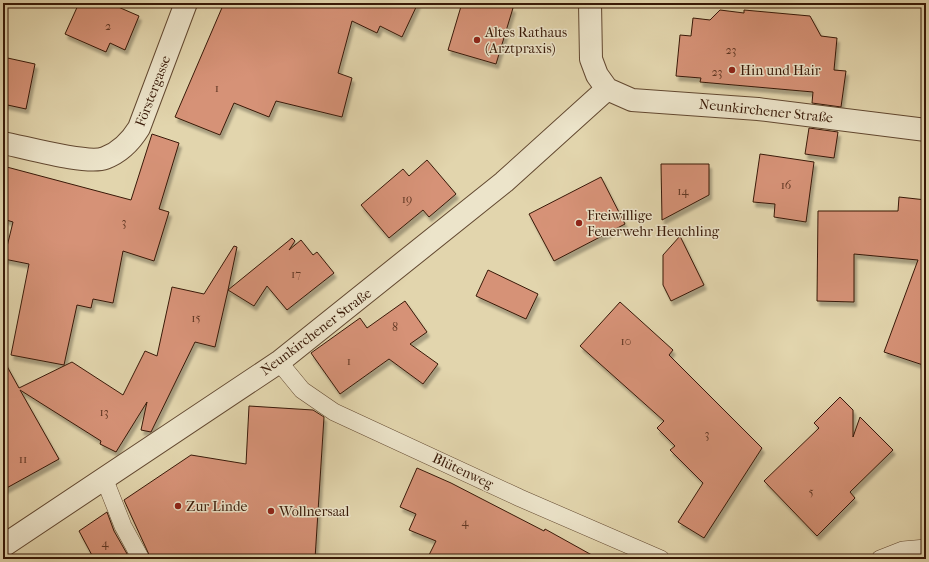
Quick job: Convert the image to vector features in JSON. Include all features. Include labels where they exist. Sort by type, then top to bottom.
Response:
[{"type":"street","name":"Förstergasse","points":[[3,143],[87,160],[104,158],[120,150],[131,140],[139,128],[186,3]]},
{"type":"street","points":[[590,3],[591,59],[597,75],[607,89]]},
{"type":"street","name":"Neunkirchener Straße","points":[[3,546],[279,362],[504,182],[607,89],[632,100],[758,109],[926,130]]},
{"type":"lane","name":"Blütenweg","points":[[279,362],[302,390],[334,412],[520,498],[662,559]]},
{"type":"lane","points":[[104,478],[123,526],[141,559]]},
{"type":"lane","points":[[880,559],[903,550],[926,548]]},
{"type":"building","points":[[79,3],[109,3],[139,16],[125,50],[110,43],[106,52],[65,34]]},
{"type":"building","points":[[224,3],[418,3],[402,37],[380,26],[377,33],[352,21],[338,73],[352,78],[342,117],[276,101],[269,117],[234,103],[220,135],[175,117]]},
{"type":"building","name":"Altes Rathaus (Arztpraxis)","points":[[462,3],[498,3],[513,8],[496,64],[448,50]]},
{"type":"building","points":[[720,10],[744,13],[744,10],[810,16],[821,36],[837,38],[834,70],[846,71],[841,107],[812,103],[813,92],[700,82],[701,78],[676,76],[680,35],[691,36],[693,18],[710,20]]},
{"type":"building","points":[[3,57],[35,64],[26,109],[3,104]]},
{"type":"building","points":[[809,128],[838,132],[834,158],[805,154]]},
{"type":"building","points":[[152,134],[179,143],[159,209],[169,212],[154,261],[123,251],[113,303],[93,299],[91,308],[77,305],[64,365],[11,355],[29,264],[4,259],[13,222],[3,219],[3,166],[131,200]]},
{"type":"building","points":[[760,154],[814,162],[806,222],[774,217],[775,204],[753,202]]},
{"type":"building","points":[[427,160],[456,194],[429,217],[423,210],[389,238],[361,205],[403,169],[409,176]]},
{"type":"building","points":[[661,164],[709,164],[709,195],[662,220]]},
{"type":"building","name":"Freiwillige Feuerwehr Heuchling","points":[[601,177],[625,224],[554,261],[529,214]]},
{"type":"building","points":[[899,197],[926,200],[926,366],[884,352],[918,260],[854,254],[854,302],[817,301],[818,211],[898,211]]},
{"type":"building","points":[[680,236],[704,285],[671,301],[663,285],[663,255]]},
{"type":"building","points":[[292,238],[295,241],[289,250],[301,240],[313,255],[317,252],[334,273],[287,310],[267,286],[254,306],[228,290]]},
{"type":"building","points":[[234,246],[237,247],[215,347],[195,342],[151,432],[141,430],[147,402],[116,452],[100,444],[101,441],[20,390],[59,459],[3,490],[3,359],[19,388],[72,362],[123,395],[145,351],[157,356],[172,287],[204,294]]},
{"type":"building","points":[[488,270],[538,294],[526,319],[476,296]]},
{"type":"building","points":[[405,301],[427,332],[410,344],[438,364],[423,384],[389,359],[340,394],[311,353],[360,318],[367,328]]},
{"type":"building","points":[[620,302],[673,350],[669,355],[762,448],[704,538],[678,522],[703,483],[670,450],[675,446],[657,428],[664,421],[580,346]]},
{"type":"building","points":[[840,397],[853,410],[853,437],[860,417],[893,450],[850,492],[855,498],[817,536],[764,481],[819,428],[814,423]]},
{"type":"building","points":[[249,406],[313,410],[324,417],[315,559],[151,559],[124,500],[191,455],[246,464]]},
{"type":"building","points":[[417,468],[451,483],[544,531],[545,529],[599,559],[427,559],[436,541],[409,530],[416,514],[400,507]]},
{"type":"building","points":[[107,512],[114,531],[130,559],[94,559],[79,531]]},
{"type":"place","name":"Altes Rathaus (Arztpraxis)","points":[[477,40]]},
{"type":"place","name":"Hin und Hair","points":[[732,70]]},
{"type":"place","name":"Freiwillige Feuerwehr Heuchling","points":[[579,223]]},
{"type":"place","name":"Zur Linde","points":[[178,506]]},
{"type":"place","name":"Wollnersaal","points":[[271,511]]}]
